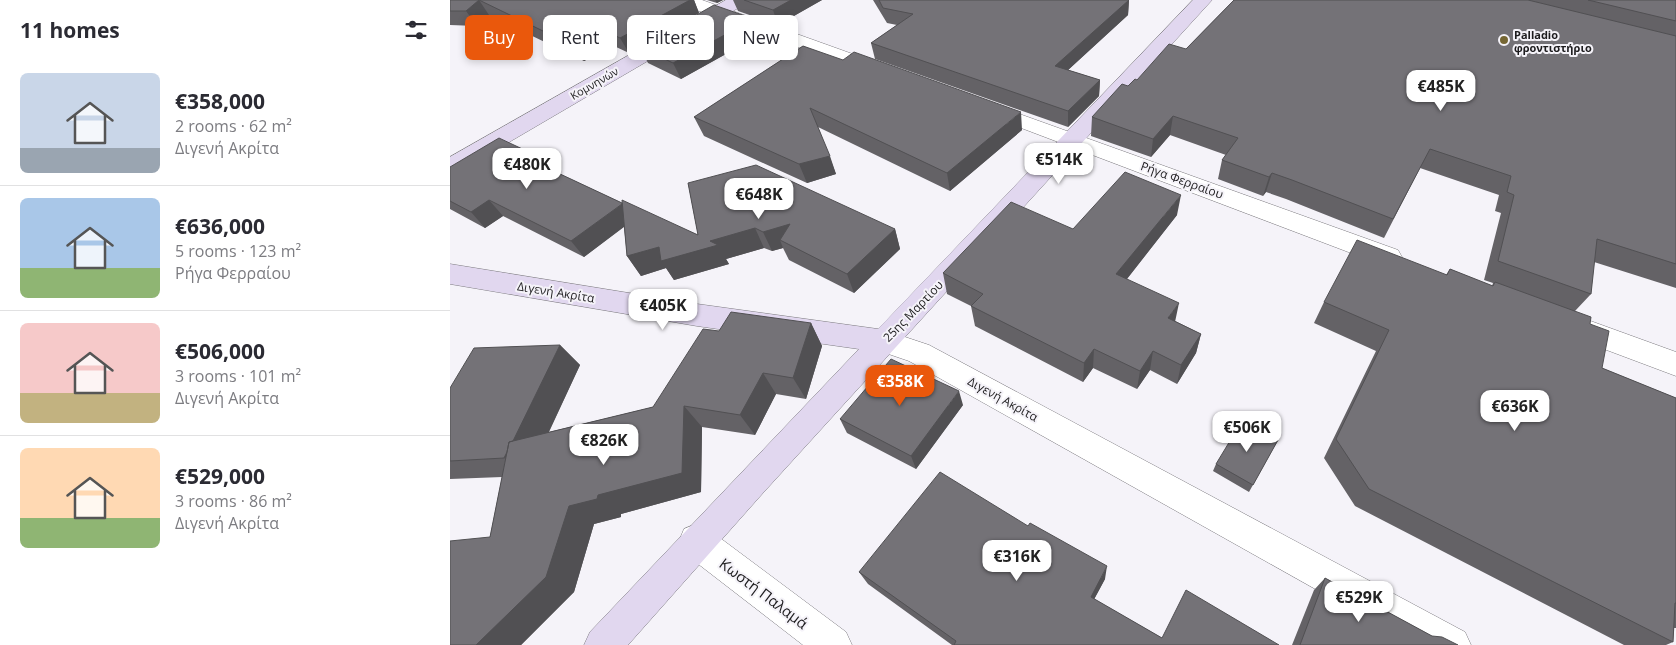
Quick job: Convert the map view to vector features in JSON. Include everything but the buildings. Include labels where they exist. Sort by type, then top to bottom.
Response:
[{"type":"street","points":[[686,0],[900,78]]},
{"type":"street","name":"Κομνηνών","points":[[450,167],[739,0]]},
{"type":"street","name":"25ης Μαρτίου","points":[[603,645],[696,541],[1076,140],[1203,0]]},
{"type":"street","name":"Ρήγα Φερραίου","points":[[965,101],[1076,140],[1408,264]]},
{"type":"street","name":"Διγενή Ακρίτα","points":[[450,274],[697,314],[884,341],[919,353],[1452,645]]},
{"type":"street","points":[[1556,319],[1676,364]]},
{"type":"street","name":"Κωστή Παλαμά","points":[[696,541],[833,645]]},
{"type":"place","name":"Palladio φροντιστήριο","points":[[1504,40]]}]
